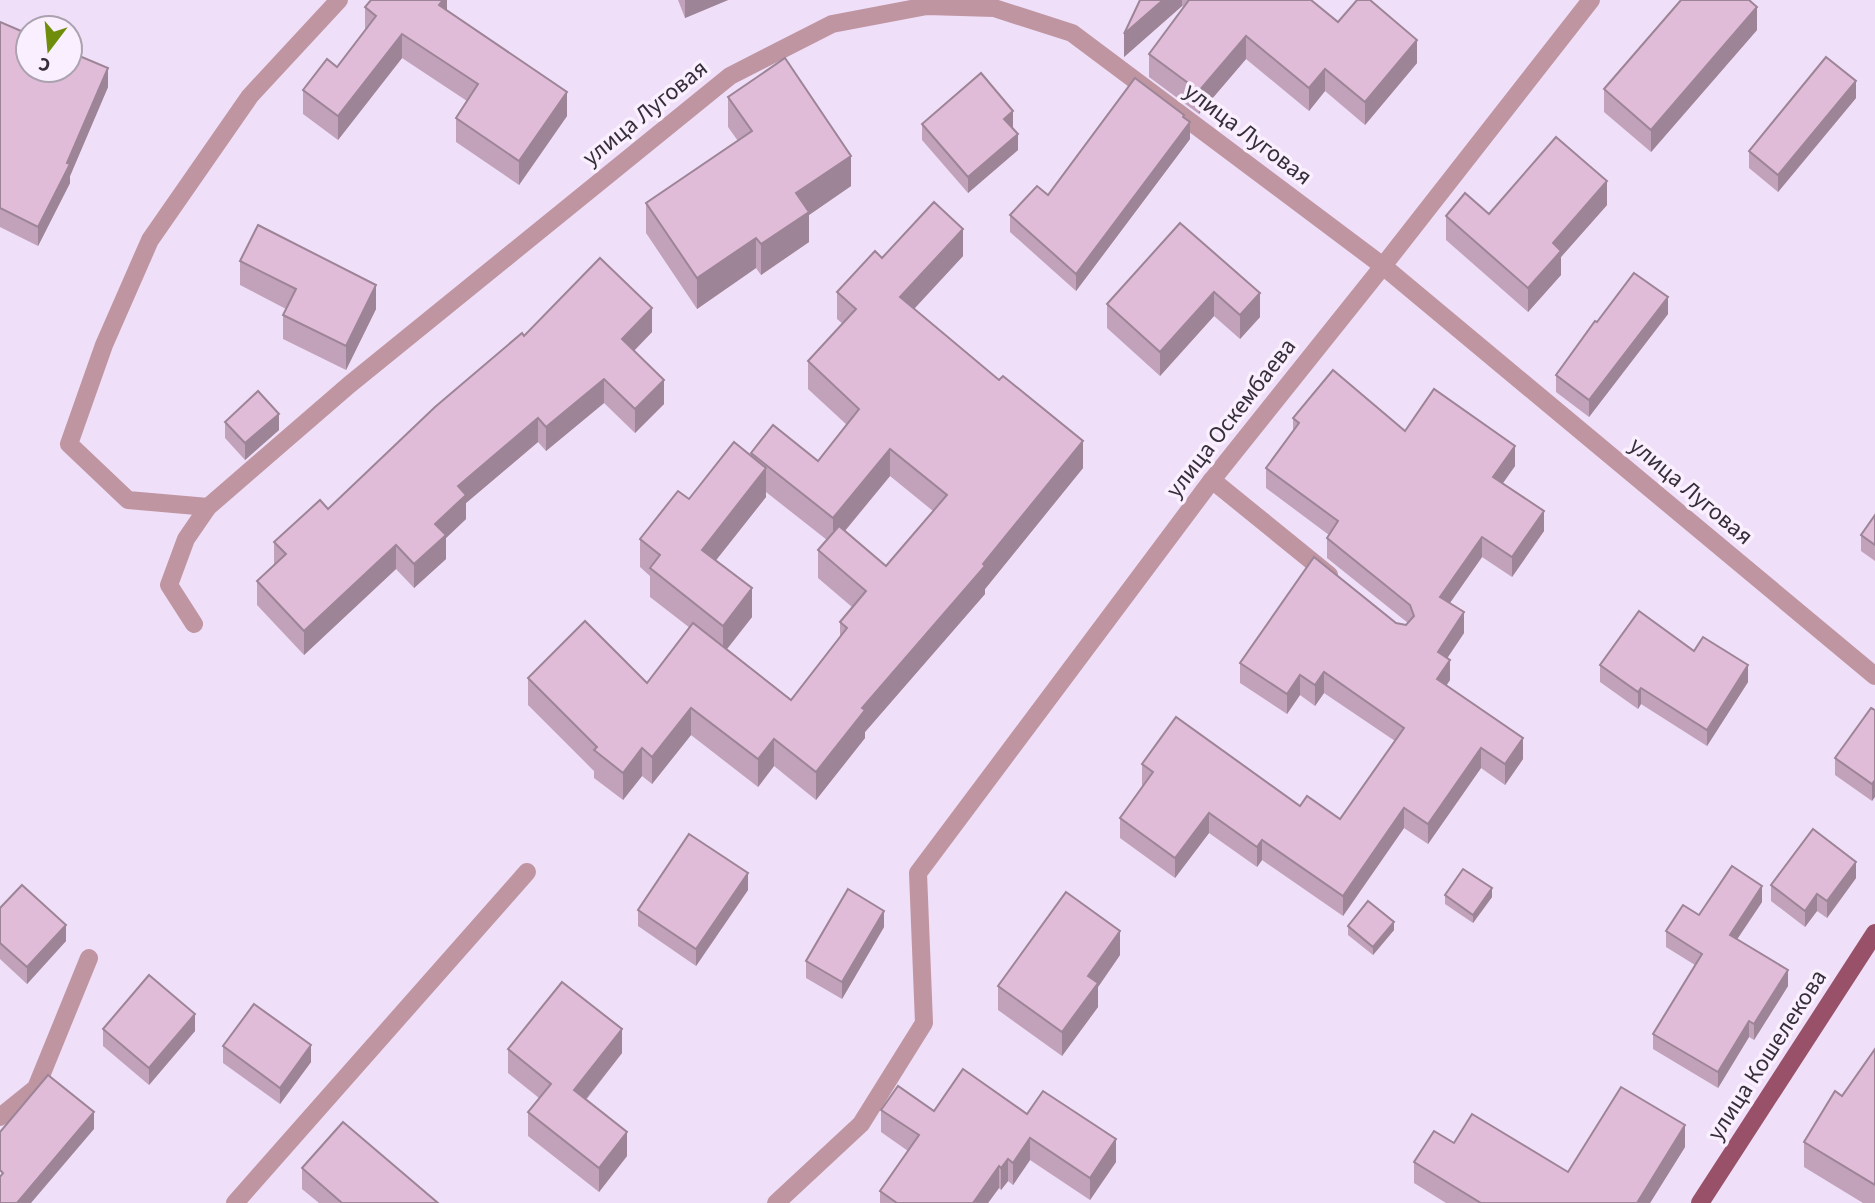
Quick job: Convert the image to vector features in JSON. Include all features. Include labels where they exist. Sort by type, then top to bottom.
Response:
[{"type":"main road","name":"улица Кошелекова","points":[[1700,1203],[1875,933]]},
{"type":"street","points":[[208,507],[128,500],[69,444],[104,345],[150,240],[250,96],[339,0]]},
{"type":"street","name":"улица Оскембаева","points":[[776,1203],[861,1124],[924,1023],[918,873],[1212,480],[1591,0]]},
{"type":"street","name":"улица Луговая","points":[[194,624],[169,585],[186,539],[208,507],[349,385],[730,76],[832,24],[927,6],[994,8],[1072,33],[1383,266],[1875,676]]},
{"type":"street","points":[[1212,480],[1339,583]]},
{"type":"street","points":[[235,1203],[527,872]]},
{"type":"street","points":[[0,1117],[36,1088],[89,958]]},
{"type":"building","points":[[371,0],[443,0],[439,5],[567,92],[519,161],[456,118],[478,84],[402,34],[338,116],[303,90],[327,59],[337,67],[376,16],[365,7]]},
{"type":"building","points":[[1140,0],[1163,0],[1124,34]]},
{"type":"building","points":[[1189,0],[1311,0],[1338,22],[1357,0],[1370,0],[1417,40],[1365,102],[1325,69],[1309,88],[1246,36],[1199,91],[1149,54]]},
{"type":"building","points":[[1681,0],[1749,0],[1757,7],[1651,130],[1604,89]]},
{"type":"building","points":[[0,22],[14,28],[14,84],[84,84],[84,58],[108,68],[67,163],[70,164],[38,227],[0,208]]},
{"type":"building","points":[[1826,57],[1856,81],[1778,175],[1749,151]]},
{"type":"building","points":[[785,58],[851,156],[796,193],[809,212],[761,244],[756,238],[697,278],[646,203],[752,131],[728,97]]},
{"type":"building","points":[[981,73],[1013,111],[1004,119],[1018,134],[968,177],[922,124]]},
{"type":"building","points":[[1135,78],[1190,122],[1076,274],[1010,215],[1037,186],[1048,195]]},
{"type":"building","points":[[1556,137],[1607,181],[1553,243],[1561,251],[1528,288],[1446,216],[1465,193],[1489,214]]},
{"type":"building","points":[[934,202],[963,229],[900,297],[999,380],[1003,376],[1083,441],[983,564],[985,566],[862,708],[865,710],[816,772],[774,739],[758,759],[691,708],[652,757],[642,748],[623,773],[594,750],[597,747],[528,678],[585,621],[647,683],[693,623],[791,700],[847,628],[840,622],[866,591],[818,550],[839,526],[886,566],[947,495],[890,449],[833,518],[751,453],[773,425],[818,461],[859,409],[808,361],[856,309],[837,292],[875,251],[882,258]]},
{"type":"building","points":[[1180,223],[1260,293],[1240,315],[1214,292],[1160,352],[1107,304]]},
{"type":"building","points":[[258,225],[376,285],[346,346],[283,315],[296,289],[240,261]]},
{"type":"building","points":[[600,258],[652,308],[622,339],[664,380],[635,409],[604,379],[546,427],[538,418],[458,486],[466,495],[435,524],[446,535],[414,564],[396,545],[304,631],[257,581],[286,554],[274,542],[320,500],[328,509],[435,407],[522,333],[524,336]]},
{"type":"building","points":[[1634,273],[1668,297],[1589,400],[1556,375]]},
{"type":"building","points":[[1333,370],[1405,431],[1434,389],[1515,446],[1493,477],[1544,511],[1512,557],[1482,537],[1440,597],[1464,612],[1438,652],[1450,660],[1437,679],[1523,738],[1505,764],[1481,748],[1428,824],[1404,808],[1343,896],[1262,840],[1257,847],[1209,813],[1175,858],[1120,818],[1153,772],[1142,764],[1176,717],[1300,806],[1307,796],[1340,819],[1404,728],[1324,672],[1315,685],[1300,675],[1287,694],[1240,663],[1314,557],[1396,623],[1406,625],[1414,616],[1410,605],[1327,538],[1338,521],[1266,468],[1299,423],[1293,418]]},
{"type":"building","points":[[258,391],[279,414],[245,443],[225,422]]},
{"type":"building","points":[[734,442],[766,468],[702,550],[752,588],[723,626],[650,568],[660,555],[640,539],[678,491],[689,499]]},
{"type":"building","points":[[1875,515],[1875,545],[1861,535]]},
{"type":"building","points":[[1639,611],[1694,651],[1703,637],[1748,665],[1707,730],[1641,688],[1638,692],[1600,665]]},
{"type":"building","points":[[1871,708],[1875,710],[1875,780],[1872,784],[1835,758]]},
{"type":"building","points":[[1813,829],[1856,862],[1827,901],[1817,894],[1805,911],[1771,885]]},
{"type":"building","points":[[689,834],[748,873],[696,949],[638,910]]},
{"type":"building","points":[[1732,866],[1762,886],[1730,935],[1788,970],[1754,1024],[1749,1021],[1718,1072],[1653,1034],[1702,954],[1666,931],[1683,905],[1699,915]]},
{"type":"building","points":[[1463,869],[1492,888],[1473,915],[1445,895]]},
{"type":"building","points":[[22,885],[66,925],[27,967],[0,943],[0,908]]},
{"type":"building","points":[[848,889],[884,911],[842,982],[806,961]]},
{"type":"building","points":[[1066,892],[1120,931],[1088,976],[1098,983],[1062,1032],[998,986]]},
{"type":"building","points":[[1368,901],[1394,922],[1373,947],[1348,926]]},
{"type":"building","points":[[149,975],[195,1014],[149,1068],[103,1029]]},
{"type":"building","points":[[562,982],[622,1029],[574,1090],[627,1132],[599,1168],[528,1112],[551,1084],[508,1049]]},
{"type":"building","points":[[254,1004],[311,1045],[280,1088],[223,1046]]},
{"type":"building","points":[[1875,1049],[1875,1185],[1804,1142],[1835,1091],[1842,1096]]},
{"type":"building","points":[[963,1069],[1027,1114],[1043,1091],[1116,1139],[1090,1178],[1030,1138],[1013,1163],[1008,1159],[1001,1168],[999,1166],[973,1203],[897,1203],[880,1191],[919,1135],[881,1110],[898,1086],[934,1111]]},
{"type":"building","points":[[48,1075],[94,1112],[17,1203],[0,1203],[0,1177],[3,1173],[0,1170],[0,1132]]},
{"type":"building","points":[[1621,1087],[1685,1125],[1637,1203],[1481,1203],[1414,1162],[1434,1131],[1454,1143],[1472,1114],[1568,1172]]},
{"type":"building","points":[[343,1122],[438,1203],[342,1203],[302,1168]]}]
